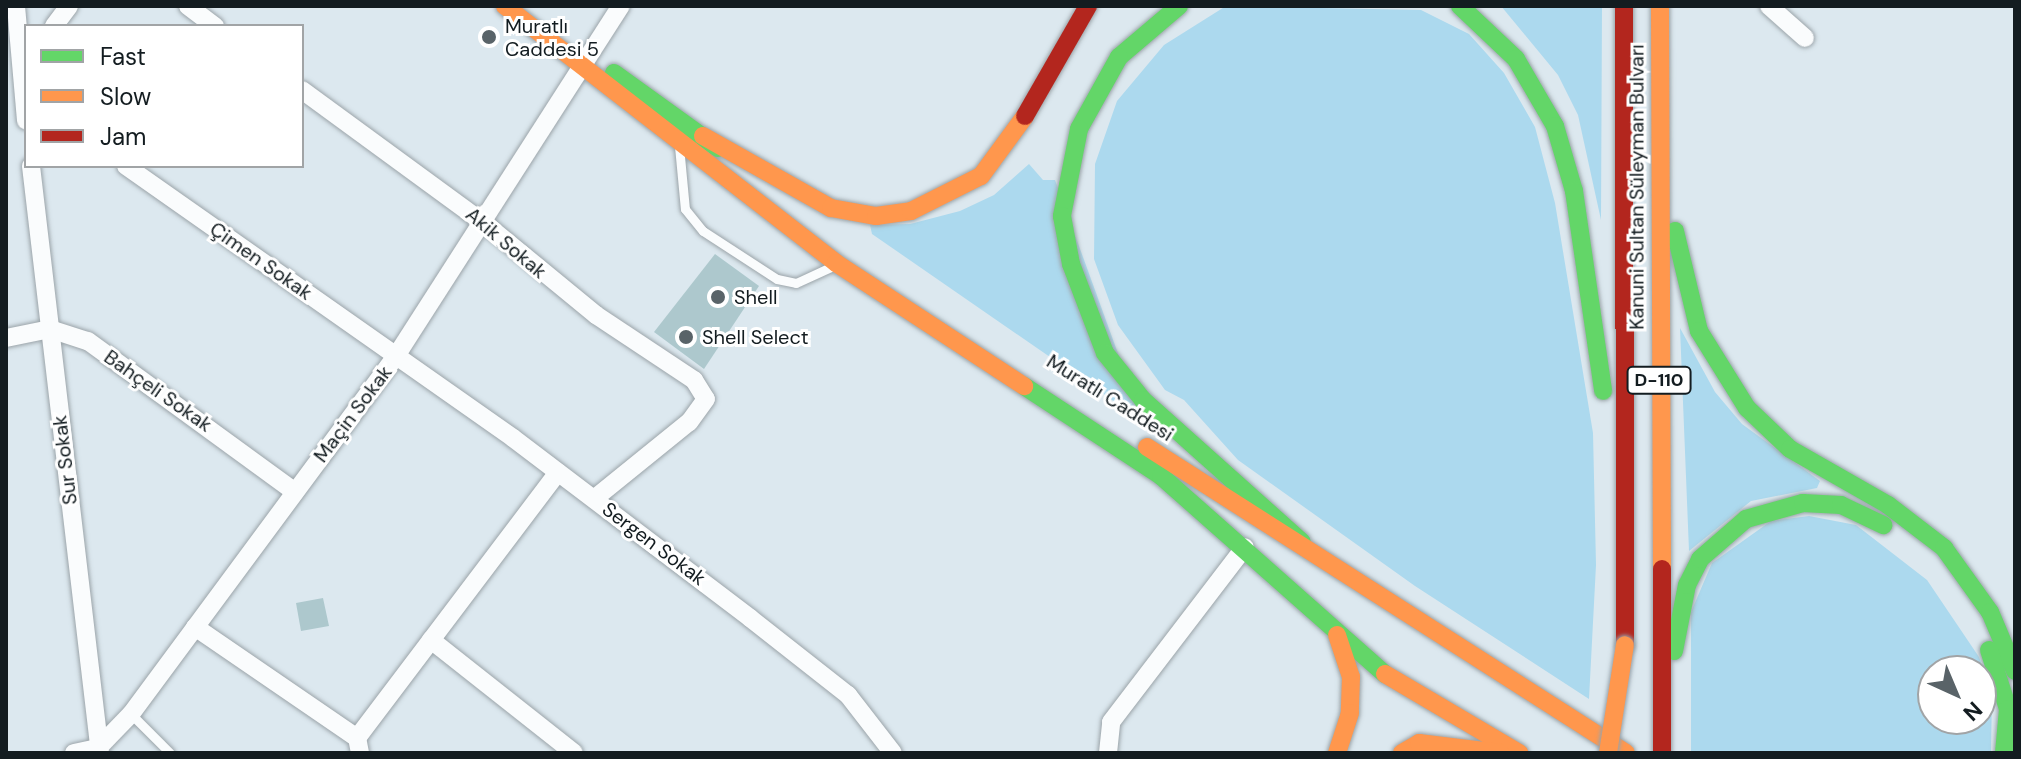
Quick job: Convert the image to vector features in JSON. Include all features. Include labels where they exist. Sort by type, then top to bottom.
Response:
[{"type":"main road","name":"Muratlı Caddesi","points":[[505,6],[584,62],[679,146],[836,263],[1126,451],[1245,547],[1379,671],[1519,753]]},
{"type":"main road","points":[[703,136],[831,208],[876,216],[911,211],[981,176],[1007,149],[1088,6]]},
{"type":"main road","points":[[1179,6],[1119,57],[1079,129],[1062,216],[1071,264],[1105,353],[1143,400],[1302,542]]},
{"type":"main road","points":[[1460,6],[1516,59],[1555,126],[1589,274],[1621,516]]},
{"type":"main road","name":"Kanuni Sultan Süleyman Bulvarı","points":[[1624,6],[1621,516],[1625,645]]},
{"type":"main road","name":"Kanuni Sultan Süleyman Bulvarı","points":[[1660,6],[1662,753]]},
{"type":"main road","name":"Muratlı Caddesi","points":[[584,62],[605,67],[703,136],[817,228],[1003,357],[1302,542],[1510,684],[1626,753]]},
{"type":"main road","points":[[1659,135],[1687,294],[1699,331],[1729,385],[1790,449],[1888,505],[1944,548],[1990,612],[2015,671]]},
{"type":"main road","points":[[1662,753],[1676,640],[1700,559],[1746,519],[1803,503],[1841,505],[1870,516],[1926,558],[1957,593],[1998,669],[2008,709],[2004,753]]},
{"type":"main road","points":[[1337,635],[1351,677],[1350,713],[1337,753]]},
{"type":"main road","points":[[1608,753],[1625,645]]},
{"type":"main road","name":"D-110","points":[[1625,645],[1626,753]]},
{"type":"main road","points":[[1402,753],[1419,743],[1500,753]]},
{"type":"street","points":[[16,6],[24,67]]},
{"type":"street","points":[[56,24],[69,6]]},
{"type":"street","points":[[188,6],[212,24]]},
{"type":"street","name":"Maçin Sokak","points":[[99,750],[131,714],[396,356],[621,6]]},
{"type":"street","points":[[1769,6],[1805,38]]},
{"type":"street","name":"Akik Sokak","points":[[304,91],[484,223],[596,315],[694,380],[706,399],[689,422],[594,499]]},
{"type":"street","name":"Sur Sokak","points":[[31,168],[99,750]]},
{"type":"street","name":"Çimen Sokak","points":[[129,168],[396,356]]},
{"type":"street","name":"Bahçeli Sokak","points":[[6,338],[50,329],[88,341],[295,492]]},
{"type":"street","name":"Sergen Sokak","points":[[396,356],[558,472],[827,677],[893,753]]},
{"type":"street","points":[[195,627],[359,746],[431,640],[558,472]]},
{"type":"street","points":[[1108,753],[1111,722],[1245,547]]},
{"type":"street","points":[[431,640],[574,753]]},
{"type":"street","points":[[74,753],[99,750]]},
{"type":"lane","points":[[679,146],[685,209],[703,231],[787,281],[796,283],[836,263]]},
{"type":"lane","points":[[131,714],[156,749],[170,753]]},
{"type":"shaded area","points":[[1226,6],[1421,10],[1469,34],[1504,73],[1535,127],[1555,203],[1593,433],[1596,565],[1589,699],[1415,586],[1238,460],[1184,400],[1165,390],[1118,325],[1094,259],[1095,164],[1117,101],[1164,45]]},
{"type":"shaded area","points":[[1501,6],[1602,6],[1601,220],[1578,115],[1558,75]]},
{"type":"shaded area","points":[[1029,164],[1043,180],[1055,180],[1136,403],[1131,413],[872,234],[870,225],[910,224],[960,211],[994,195]]},
{"type":"shaded area","points":[[1680,328],[1715,392],[1742,424],[1820,481],[1817,488],[1751,501],[1689,551]]},
{"type":"shaded area","points":[[1809,516],[1856,525],[1927,580],[1978,655],[1917,655],[1917,735],[1991,735],[1991,753],[1691,753],[1691,612],[1712,563],[1771,521]]},
{"type":"building","points":[[715,254],[759,286],[704,369],[654,332]]},
{"type":"building","points":[[323,598],[329,626],[301,631],[296,603]]},
{"type":"traffic: fast","points":[[1179,6],[1119,57],[1079,129],[1062,216],[1071,264],[1105,353],[1143,400],[1302,542]]},
{"type":"traffic: fast","points":[[1460,6],[1516,59],[1555,126],[1574,191],[1603,391]]},
{"type":"traffic: fast","points":[[614,73],[718,148]]},
{"type":"traffic: fast","points":[[1675,231],[1699,331],[1747,408],[1790,449],[1888,505],[1944,548],[1990,612],[2015,671]]},
{"type":"traffic: fast","points":[[1024,386],[1161,476],[1385,674]]},
{"type":"traffic: fast","points":[[1674,651],[1687,585],[1700,559],[1746,519],[1803,503],[1841,505],[1883,525]]},
{"type":"traffic: fast","points":[[1989,650],[2008,709],[2004,753]]},
{"type":"traffic: slow","points":[[505,6],[836,263],[1024,386]]},
{"type":"traffic: slow","points":[[1660,6],[1662,569]]},
{"type":"traffic: slow","points":[[703,136],[831,208],[876,216],[911,211],[981,176],[1025,116]]},
{"type":"traffic: slow","points":[[1147,447],[1626,753]]},
{"type":"traffic: slow","points":[[1337,635],[1351,677],[1350,713],[1337,753]]},
{"type":"traffic: slow","points":[[1608,753],[1625,645]]},
{"type":"traffic: slow","points":[[1385,674],[1519,753]]},
{"type":"traffic: slow","points":[[1402,753],[1419,743],[1500,753]]},
{"type":"traffic: jam","points":[[1025,116],[1088,6]]},
{"type":"traffic: jam","points":[[1624,6],[1625,645]]},
{"type":"traffic: jam","points":[[1662,569],[1662,753]]},
{"type":"place","name":"Muratlı Caddesi 5","points":[[489,37]]},
{"type":"place","name":"Shell","points":[[718,297]]},
{"type":"place","name":"Shell Select","points":[[686,337]]}]
